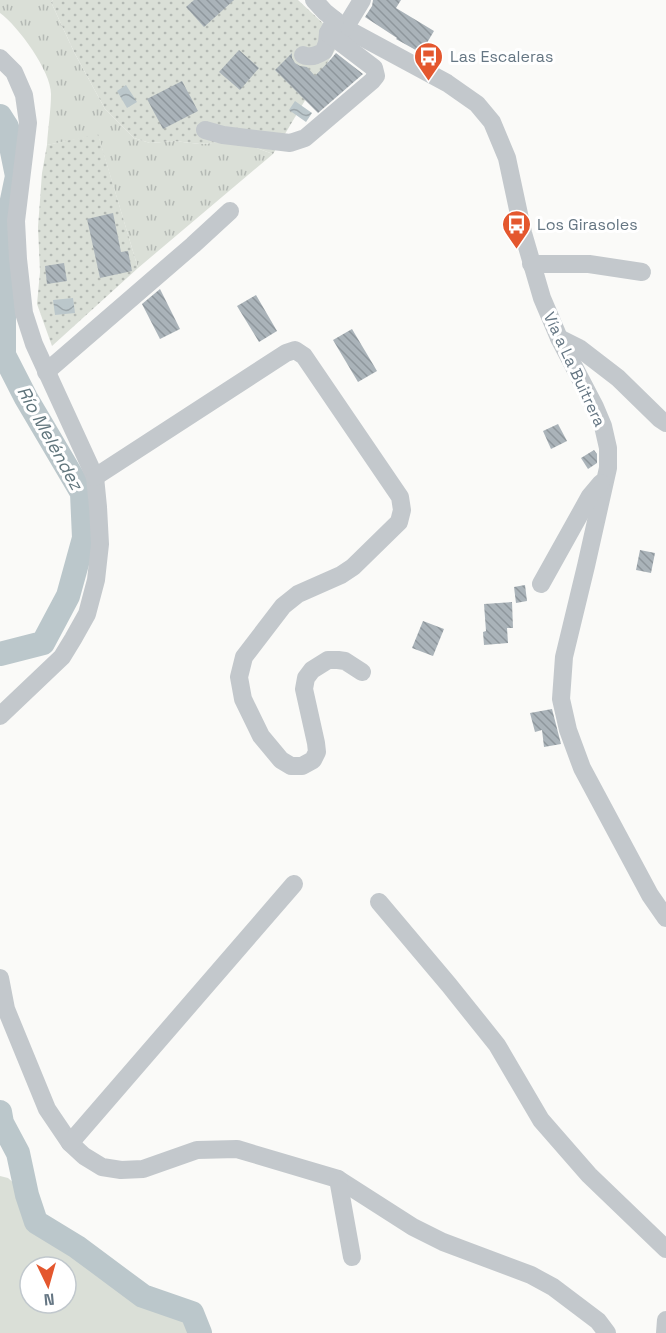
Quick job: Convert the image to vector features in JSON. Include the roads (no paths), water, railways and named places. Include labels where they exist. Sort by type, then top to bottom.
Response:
[{"type":"street","name":"Vía a La Buitrera","points":[[314,0],[336,27],[447,84],[477,104],[492,122],[507,158],[523,233],[542,298],[559,338],[595,407],[603,426],[608,448],[608,468],[564,657],[561,699],[568,730],[582,768],[650,895],[666,918]]},
{"type":"street","points":[[303,55],[314,56],[324,51],[336,27],[362,0]]},
{"type":"street","points":[[205,130],[223,135],[290,143],[305,138],[376,76],[374,68],[349,48],[336,27]]},
{"type":"street","points":[[0,58],[14,72],[24,95],[28,123],[16,221],[24,313],[33,344],[95,477],[100,544],[96,580],[87,614],[62,657],[0,716]]},
{"type":"street","points":[[46,372],[230,211]]},
{"type":"street","points":[[531,264],[589,264],[642,272]]},
{"type":"street","points":[[559,338],[579,348],[618,378],[666,423]]},
{"type":"street","points":[[95,477],[286,353],[295,350],[304,356],[400,497],[402,510],[399,522],[353,567],[341,575],[298,594],[283,606],[243,657],[238,677],[243,699],[261,736],[281,760],[291,766],[302,766],[313,760],[317,752],[304,689],[306,678],[312,670],[328,660],[345,662],[362,672]]},
{"type":"street","points":[[541,584],[590,496],[604,479]]},
{"type":"street","points":[[70,1143],[294,884]]},
{"type":"street","points":[[379,902],[497,1045],[541,1120],[589,1175],[666,1249]]},
{"type":"street","points":[[0,978],[6,1009],[47,1109],[70,1143],[84,1156],[102,1167],[121,1170],[143,1169],[197,1150],[237,1149],[338,1179],[413,1227],[443,1242],[531,1275],[553,1287],[601,1329]]},
{"type":"street","points":[[338,1179],[352,1257]]},
{"type":"street","points":[[665,1333],[666,1320]]},
{"type":"water","points":[[126,85],[137,102],[127,108],[117,91]]},
{"type":"water","points":[[295,101],[312,113],[306,122],[289,110]]},
{"type":"water","points":[[73,298],[75,313],[55,315],[53,300]]},
{"type":"waterway","name":"Río Meléndez","points":[[0,116],[7,127],[17,176],[8,219],[4,284],[4,355],[26,398],[82,493],[84,538],[68,596],[43,643],[0,654]]},
{"type":"waterway","name":"Río Meléndez","points":[[0,1112],[2,1123],[18,1153],[27,1195],[36,1222],[77,1247],[143,1296],[192,1313],[200,1333]]},
{"type":"place","name":"Las Escaleras","points":[[429,82]]},
{"type":"place","name":"Los Girasoles","points":[[516,250]]}]
